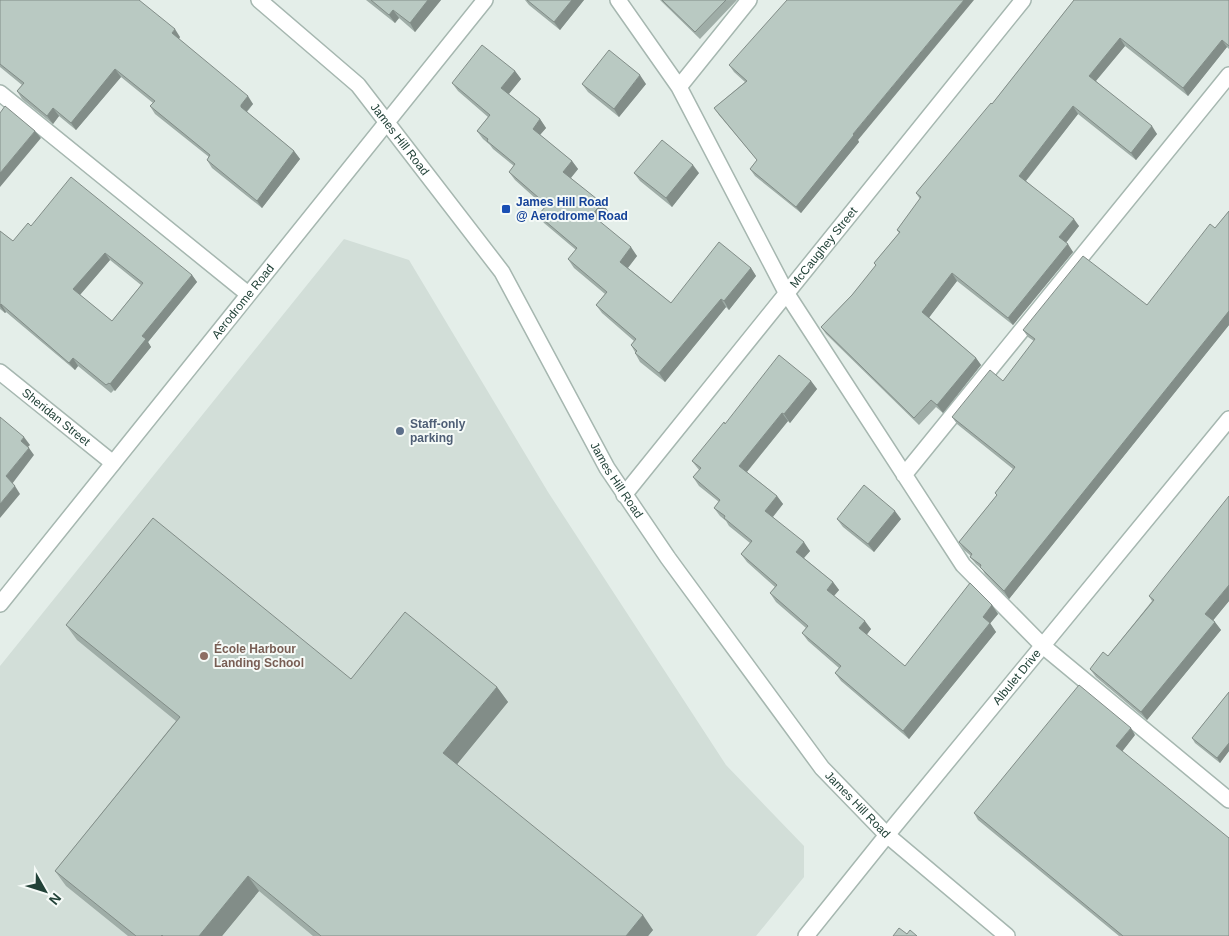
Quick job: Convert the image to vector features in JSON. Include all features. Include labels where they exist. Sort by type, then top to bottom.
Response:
[{"type":"street","name":"James Hill Road","points":[[259,0],[358,85],[502,272],[607,468],[624,495],[822,768],[887,835],[1007,936]]},
{"type":"street","name":"Aerodrome Road","points":[[0,604],[485,0]]},
{"type":"street","points":[[618,0],[679,87],[786,294],[963,565],[1043,646],[1226,791]]},
{"type":"street","points":[[679,87],[749,0]]},
{"type":"street","name":"McCaughey Street","points":[[624,495],[1023,0]]},
{"type":"street","points":[[904,475],[1229,75]]},
{"type":"street","points":[[0,93],[248,294]]},
{"type":"street","name":"Sheridan Street","points":[[0,372],[113,463]]},
{"type":"street","name":"Albulet Drive","points":[[806,936],[1229,419]]},
{"type":"shaded area","points":[[344,239],[409,260],[548,492],[726,765],[804,846],[804,877],[756,936],[0,936],[0,666]]},
{"type":"building","points":[[0,0],[139,0],[175,29],[172,33],[248,96],[241,107],[294,151],[257,201],[207,160],[210,155],[150,106],[155,101],[115,69],[71,123],[53,108],[47,116],[17,91],[24,83],[0,64]]},
{"type":"building","points":[[371,0],[428,0],[410,23],[393,10],[389,15]]},
{"type":"building","points":[[527,0],[572,0],[554,22]]},
{"type":"building","points":[[662,0],[726,0],[695,32]]},
{"type":"building","points":[[787,0],[964,0],[853,134],[796,207],[750,169],[757,160],[714,108],[747,81],[729,65]]},
{"type":"building","points":[[1074,0],[1229,0],[1229,46],[1222,40],[1183,88],[1120,38],[1089,76],[1152,126],[1131,153],[1073,106],[1019,176],[1074,219],[1059,237],[1068,244],[1008,318],[952,273],[922,312],[976,358],[937,405],[931,400],[914,418],[821,327],[852,295],[876,265],[874,263],[900,232],[897,230],[921,197],[916,193],[992,104]]},
{"type":"building","points":[[482,45],[515,71],[501,88],[540,119],[533,129],[572,161],[563,172],[602,203],[592,215],[631,247],[620,262],[671,303],[719,242],[751,268],[724,301],[721,299],[659,373],[635,353],[637,351],[631,345],[636,339],[596,305],[607,292],[568,259],[577,248],[538,215],[547,205],[509,172],[515,164],[477,131],[490,115],[452,83]]},
{"type":"building","points":[[609,50],[640,75],[614,109],[582,84]]},
{"type":"building","points":[[5,106],[35,131],[0,173],[0,113]]},
{"type":"building","points":[[662,140],[693,165],[666,198],[634,173]]},
{"type":"building","points":[[71,177],[192,275],[142,336],[146,339],[110,384],[106,385],[73,358],[69,363],[0,305],[0,231],[13,241],[28,223],[31,226]],"holes":[[[105,253],[143,283],[112,321],[73,289]]]},
{"type":"building","points":[[1229,211],[1229,311],[1004,591],[980,567],[981,565],[970,557],[972,554],[959,542],[997,495],[995,493],[1015,467],[952,417],[990,370],[1003,381],[1035,339],[1023,330],[1083,256],[1147,305],[1210,224],[1215,228]]},
{"type":"building","points":[[779,355],[811,381],[739,466],[777,496],[765,511],[804,542],[796,552],[833,582],[827,590],[865,621],[859,628],[905,666],[970,583],[992,605],[983,617],[990,623],[903,731],[835,673],[841,666],[802,633],[808,626],[770,593],[777,585],[741,554],[752,541],[714,508],[720,500],[693,477],[701,468],[692,461],[724,422],[725,424]]},
{"type":"building","points":[[0,417],[24,437],[21,441],[29,448],[6,476],[15,486],[0,504]]},
{"type":"building","points":[[864,485],[895,511],[868,544],[837,519]]},
{"type":"building","points":[[1229,496],[1229,585],[1205,614],[1215,622],[1141,712],[1090,669],[1103,652],[1108,656],[1154,600],[1149,596]]},
{"type":"building","points":[[153,518],[351,679],[405,612],[497,687],[443,753],[643,915],[626,936],[321,936],[248,876],[199,936],[136,936],[55,871],[180,717],[66,625]]},
{"type":"building","points":[[1079,685],[1131,728],[1116,746],[1229,838],[1229,936],[1123,936],[974,813]]},
{"type":"building","points":[[1229,692],[1229,743],[1217,758],[1192,738]]},
{"type":"building","points":[[899,928],[907,934],[910,930],[917,936],[893,936]]},
{"type":"place","name":"James Hill Road @ Aerodrome Road","points":[[506,209]]},
{"type":"place","name":"Staff-only parking","points":[[400,431]]},
{"type":"place","name":"École Harbour Landing School","points":[[204,656]]}]
